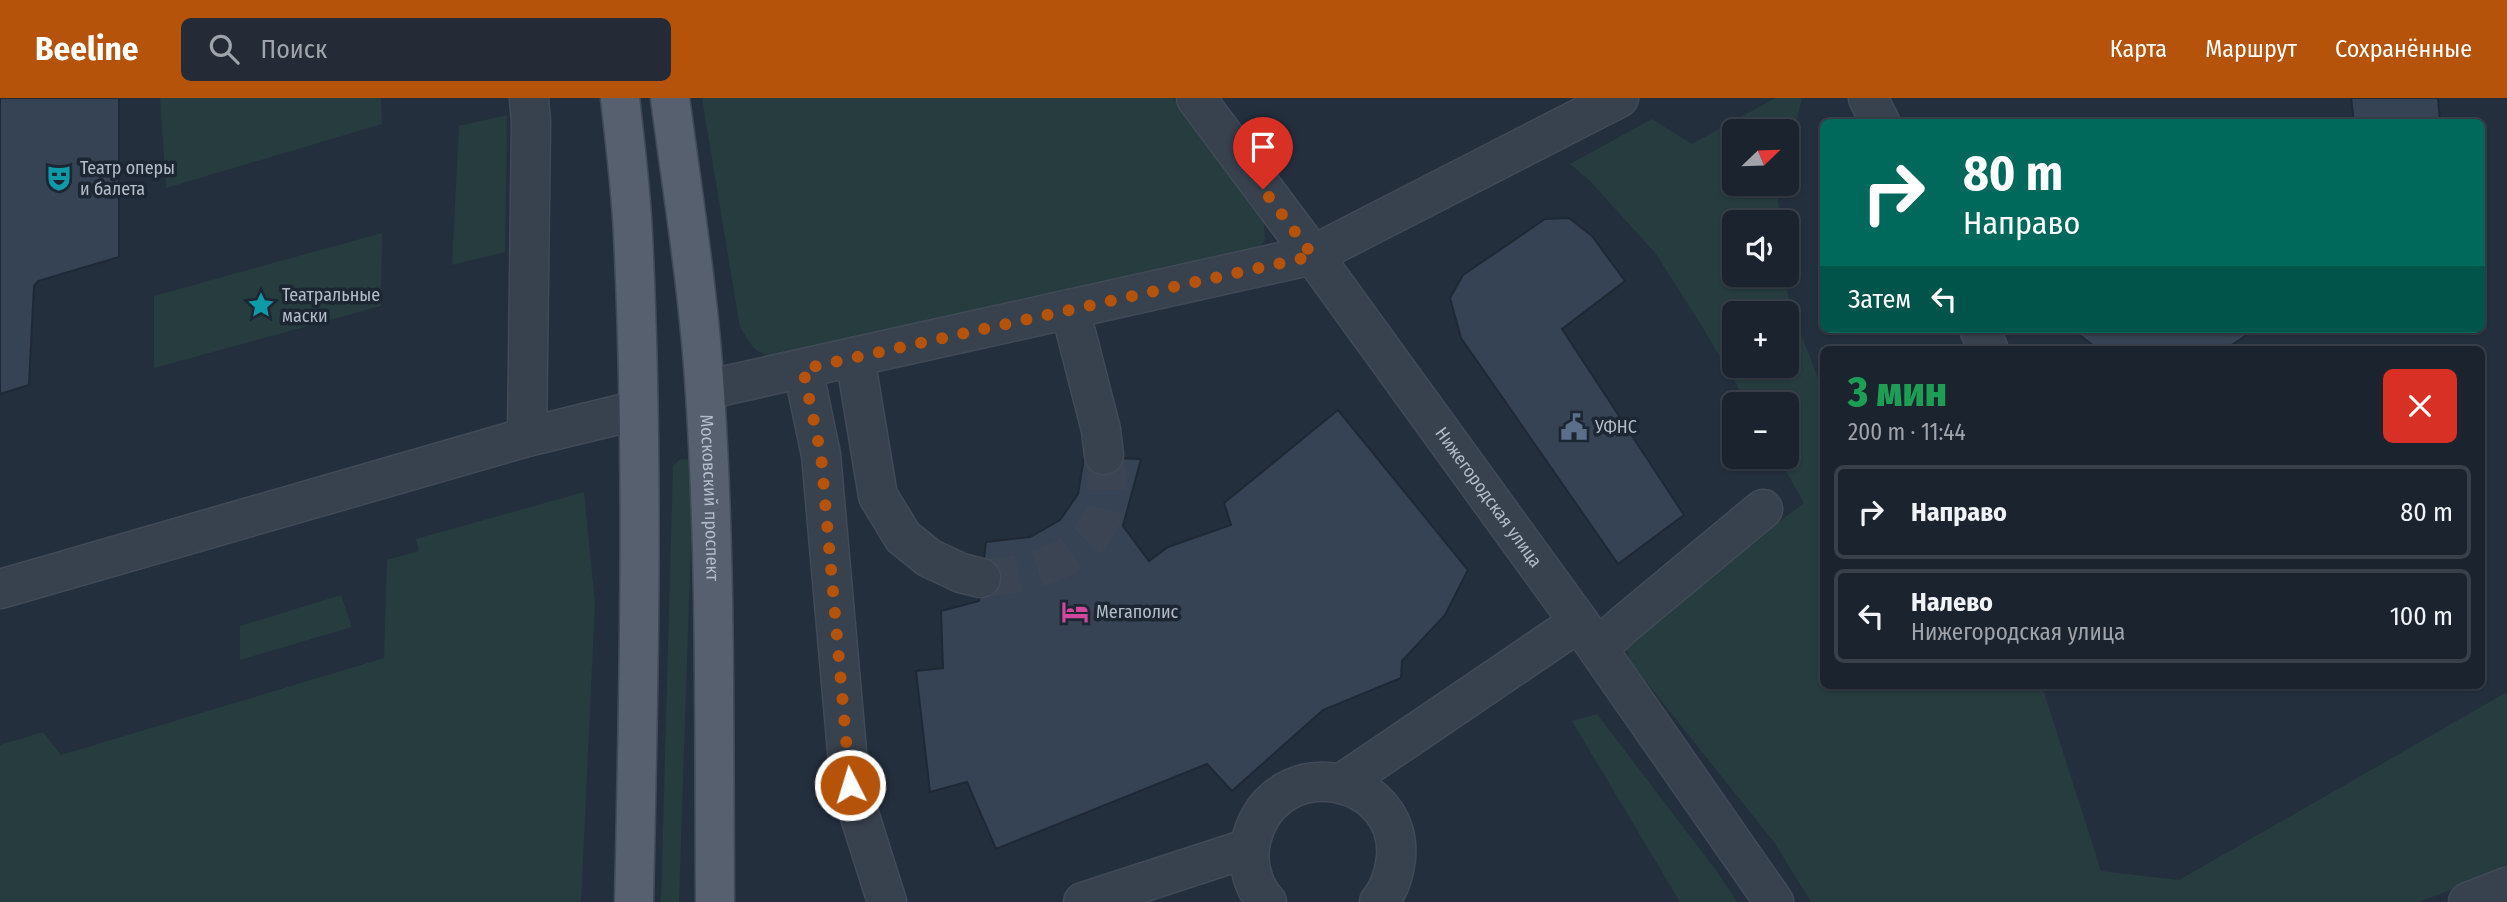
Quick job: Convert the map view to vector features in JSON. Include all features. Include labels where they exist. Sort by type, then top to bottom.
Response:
[{"type":"main road","points":[[620,98],[633,233],[638,410],[640,635],[635,902]]},
{"type":"main road","name":"Московский проспект","points":[[670,98],[688,226],[705,390],[712,529],[715,902]]},
{"type":"street","points":[[527,437],[531,123],[529,98]]},
{"type":"street","name":"Нижегородская улица","points":[[1196,98],[1588,635],[1774,902]]},
{"type":"street","points":[[705,390],[1313,256],[1619,98]]},
{"type":"street","points":[[1868,98],[1878,119]]},
{"type":"street","points":[[1069,309],[1101,430],[1104,455]]},
{"type":"street","points":[[855,357],[878,496],[903,537],[929,558],[961,573],[981,578]]},
{"type":"street","points":[[803,369],[821,455],[850,785],[887,902]]},
{"type":"street","points":[[0,589],[527,437],[638,410]]},
{"type":"street","points":[[1342,783],[1588,635],[1621,627],[1763,509]]},
{"type":"street","points":[[1267,902],[1251,873],[1249,848],[1256,823],[1270,802],[1291,788],[1316,781],[1342,783],[1363,792],[1380,808],[1392,828],[1396,850],[1394,873],[1379,902]]},
{"type":"street","points":[[1083,902],[1249,848]]},
{"type":"street","points":[[2468,902],[2507,887]]},
{"type":"green space","points":[[160,98],[381,98],[382,124],[166,188]]},
{"type":"green space","points":[[702,98],[1173,98],[1264,223],[1265,241],[1251,254],[792,354],[765,354],[755,349],[740,327]]},
{"type":"green space","points":[[1775,98],[1802,98],[1797,119],[1737,119]]},
{"type":"green space","points":[[507,115],[505,252],[452,265],[459,126]]},
{"type":"green space","points":[[1652,119],[1692,144],[1722,127],[1722,196],[1779,196],[1779,210],[1722,210],[1722,287],[1787,287],[1789,301],[1722,301],[1722,360],[1656,254],[1591,182],[1570,164]]},
{"type":"green space","points":[[382,233],[381,306],[154,368],[154,296]]},
{"type":"green space","points":[[1799,329],[1820,383],[1820,689],[2043,689],[2101,871],[2179,880],[2507,692],[2507,868],[2419,902],[1811,902],[1774,842],[1631,663],[1626,648],[1731,558],[1804,503],[1785,469],[1799,469],[1799,392],[1741,392],[1733,378],[1799,378]]},
{"type":"green space","points":[[687,459],[692,468],[692,509],[679,902],[661,902],[673,466],[679,460]]},
{"type":"green space","points":[[584,492],[595,603],[581,902],[0,902],[0,745],[43,732],[61,755],[384,658],[387,560],[419,551],[416,539]]},
{"type":"green space","points":[[341,595],[352,627],[240,660],[240,626]]},
{"type":"green space","points":[[1597,714],[1737,902],[1680,902],[1572,721]]},
{"type":"building","name":"Театр оперы и балета","points":[[0,98],[119,98],[119,257],[38,281],[34,286],[29,385],[0,394]]},
{"type":"building","points":[[2351,98],[2438,98],[2440,119],[2354,119]]},
{"type":"building","name":"УФНС","points":[[1569,218],[1592,236],[1625,281],[1562,329],[1684,515],[1618,564],[1461,338],[1450,298],[1463,275],[1545,219]]},
{"type":"building","points":[[2077,333],[2250,333],[2230,346],[2094,346]]},
{"type":"building","points":[[1338,410],[1468,570],[1445,615],[1402,661],[1401,678],[1323,710],[1232,791],[1207,764],[996,849],[967,782],[930,792],[916,671],[943,668],[941,611],[979,601],[986,542],[1030,537],[1060,520],[1078,494],[1084,457],[1141,459],[1123,526],[1149,561],[1168,547],[1231,525],[1224,503]]},
{"type":"tunnel","points":[[981,578],[1033,570],[1066,556],[1080,546],[1092,534],[1105,512],[1107,488],[1104,455]]},
{"type":"place","name":"Театр оперы и балета","points":[[59,178]]},
{"type":"place","name":"Театральные маски","points":[[261,305]]},
{"type":"place","name":"УФНС","points":[[1574,427]]},
{"type":"place","name":"Мегаполис","points":[[1075,612]]},
{"type":"route","points":[[850,785],[821,455],[803,369],[1313,256],[1263,189]]}]
